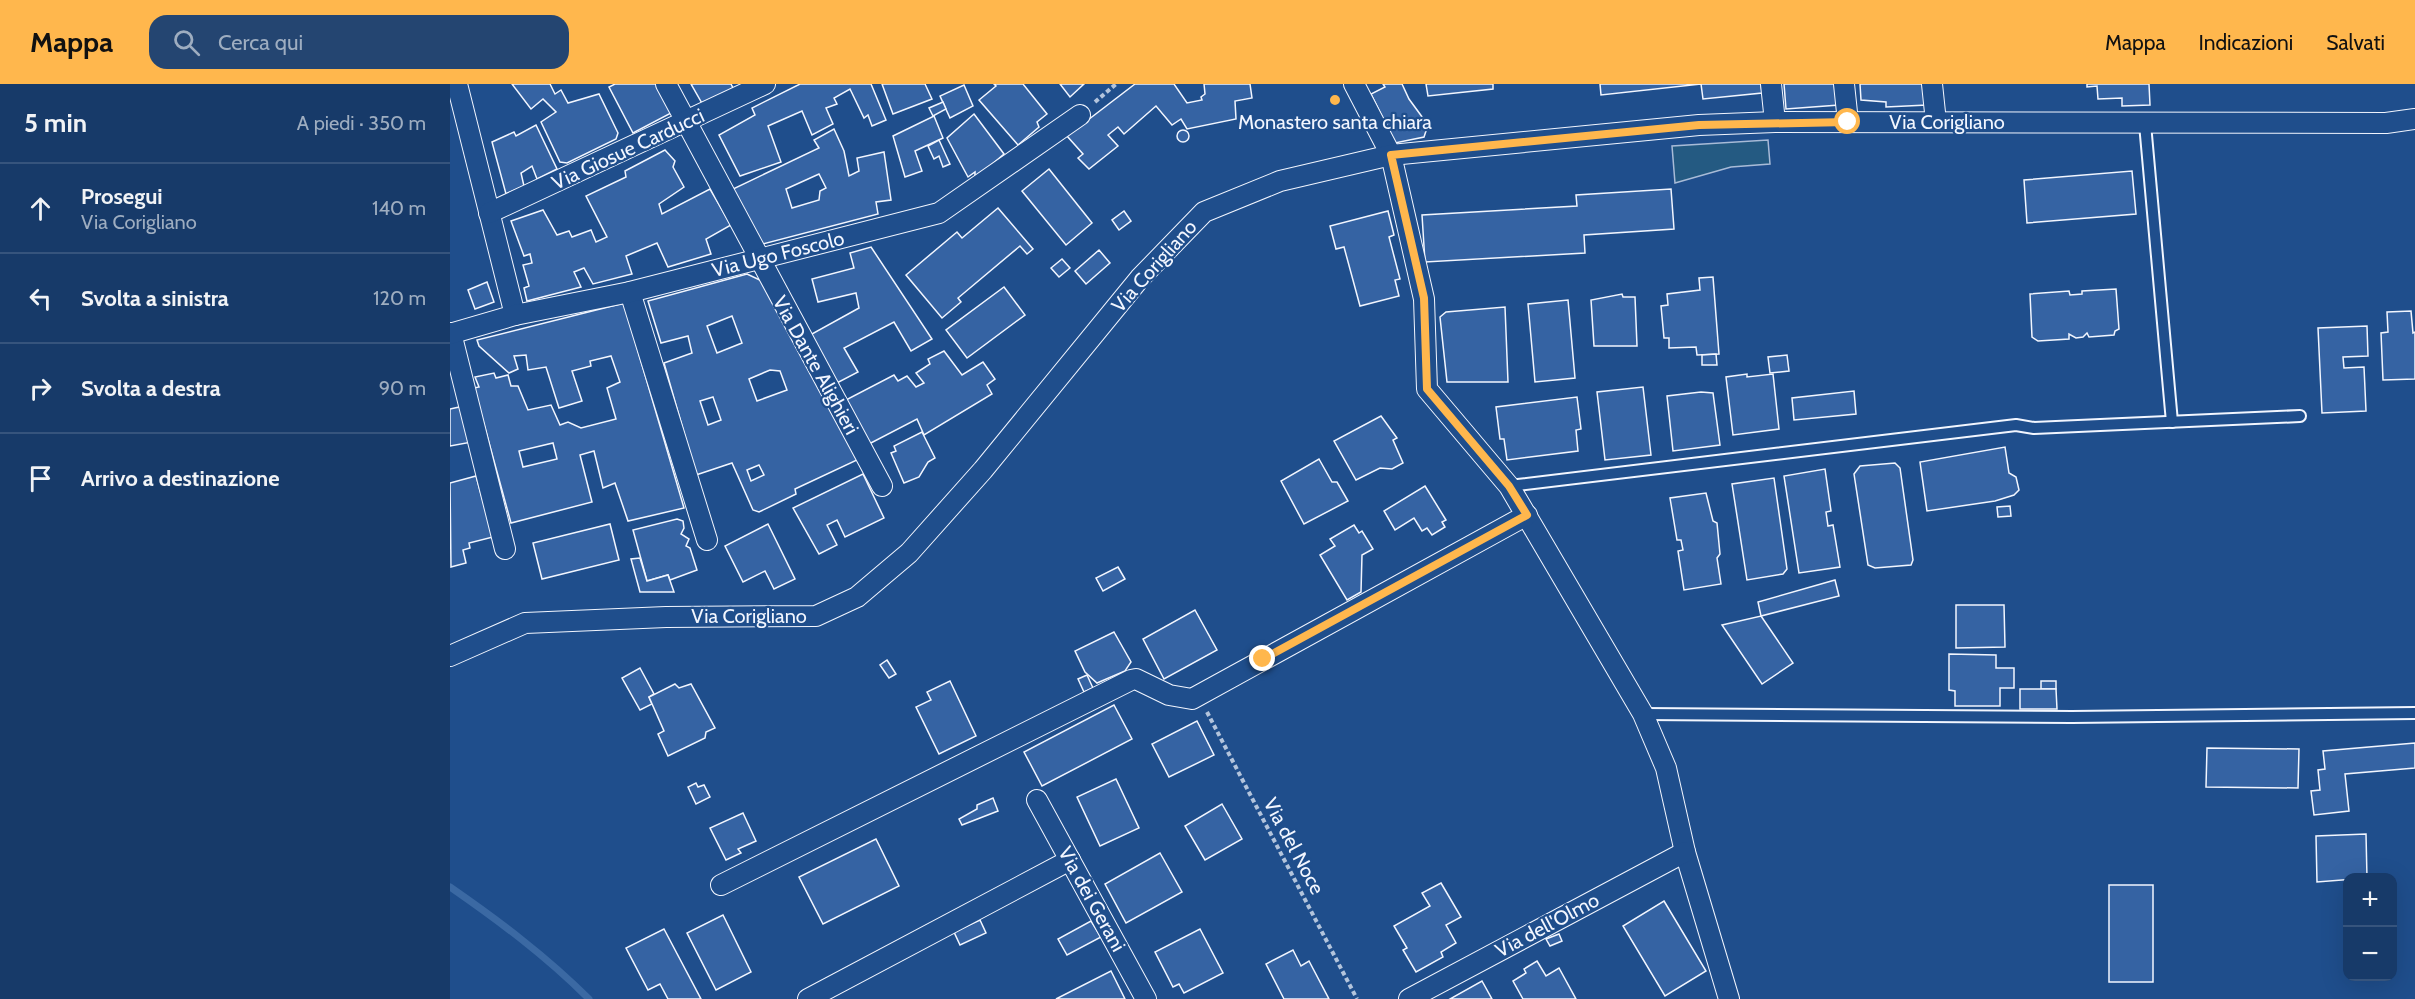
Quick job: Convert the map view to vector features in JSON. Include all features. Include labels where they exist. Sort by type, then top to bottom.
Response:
[{"type":"street","name":"Via Dante Alighieri","points":[[666,84],[882,486]]},
{"type":"street","name":"Via Giosue Carducci","points":[[489,213],[765,84]]},
{"type":"street","points":[[1354,84],[1391,155],[1424,298],[1427,389],[1509,486],[1642,714],[1666,768],[1685,852],[1729,999]]},
{"type":"street","points":[[1772,84],[1775,122]]},
{"type":"street","points":[[1844,84],[1848,122]]},
{"type":"street","points":[[1932,84],[1936,122]]},
{"type":"street","points":[[462,87],[489,213],[515,315]]},
{"type":"street","name":"Via Ugo Foscolo","points":[[451,333],[515,315],[630,292],[939,213],[1080,115]]},
{"type":"street","name":"Via Corigliano","points":[[450,656],[525,623],[666,617],[816,616],[858,597],[909,553],[983,470],[1140,278],[1204,212],[1280,181],[1391,155],[1699,125],[1775,122],[2386,123],[2415,119]]},
{"type":"street","points":[[630,292],[707,540]]},
{"type":"street","points":[[451,333],[505,549]]},
{"type":"street","points":[[721,885],[1131,680],[1169,695],[1192,699],[1527,515]]},
{"type":"street","name":"Via dei Gerani","points":[[1037,800],[1146,999]]},
{"type":"street","name":"Via dell'Olmo","points":[[1409,999],[1685,852]]},
{"type":"street","points":[[808,999],[1070,860]]},
{"type":"lane","points":[[2145,124],[2172,422]]},
{"type":"lane","points":[[1509,486],[2016,424],[2034,428],[2300,416]]},
{"type":"lane","points":[[1642,714],[2072,717],[2415,713]]},
{"type":"path","points":[[1080,115],[1116,84]]},
{"type":"path","name":"Via del Noce","points":[[1205,708],[1357,999]]},
{"type":"shaded area","points":[[1768,140],[1770,164],[1731,167],[1675,183],[1672,146]]},
{"type":"building","points":[[512,84],[550,84],[555,94],[561,90],[568,103],[599,94],[618,133],[616,139],[567,163],[560,162],[541,122],[556,112],[543,99],[531,109]]},
{"type":"building","points":[[615,84],[658,84],[673,112],[633,133],[609,87]]},
{"type":"building","points":[[691,84],[731,84],[733,88],[703,105]]},
{"type":"building","points":[[800,84],[871,84],[886,120],[872,126],[868,115],[864,118],[850,89],[834,98],[837,104],[826,108],[833,124],[812,135],[802,111],[768,126],[781,162],[740,176],[719,135],[755,115],[752,108]]},
{"type":"building","points":[[882,84],[925,84],[932,99],[893,114]]},
{"type":"building","points":[[994,84],[1023,84],[1047,114],[1037,122],[1039,127],[1018,145],[979,100],[996,86]]},
{"type":"building","points":[[1060,84],[1084,84],[1070,97]]},
{"type":"building","points":[[1135,84],[1174,84],[1187,103],[1202,100],[1201,97],[1205,94],[1204,84],[1250,84],[1252,98],[1235,101],[1236,119],[1187,129],[1181,119],[1172,125],[1156,106],[1124,134],[1118,127],[1108,135],[1118,146],[1089,169],[1078,158],[1083,154],[1067,136]]},
{"type":"building","points":[[1383,84],[1402,84],[1409,99],[1428,125],[1424,137],[1395,143],[1371,94],[1385,87]]},
{"type":"building","points":[[1426,84],[1493,84],[1493,89],[1428,96]]},
{"type":"building","points":[[1600,84],[1701,84],[1601,95]]},
{"type":"building","points":[[1701,84],[1761,84],[1762,93],[1703,99]]},
{"type":"building","points":[[1784,84],[1838,84],[1839,105],[1786,109]]},
{"type":"building","points":[[1860,84],[1926,84],[1927,105],[1886,107],[1886,102],[1861,100]]},
{"type":"building","points":[[2087,84],[2149,84],[2150,105],[2122,106],[2122,98],[2098,99],[2097,86],[2087,87]]},
{"type":"building","points":[[964,85],[973,106],[950,118],[940,96]]},
{"type":"building","points":[[943,102],[946,109],[933,116],[929,108]]},
{"type":"building","points":[[974,114],[1004,154],[975,179],[975,172],[968,177],[947,138]]},
{"type":"building","points":[[934,116],[943,138],[915,151],[922,171],[905,177],[893,136]]},
{"type":"building","points":[[536,125],[557,169],[537,179],[532,166],[521,173],[524,186],[506,194],[492,142],[514,132],[516,136]]},
{"type":"building","points":[[834,129],[844,151],[849,176],[859,171],[857,158],[884,152],[891,200],[876,202],[878,214],[763,244],[733,189],[819,148],[814,140]],"holes":[[[819,174],[826,188],[820,191],[819,200],[792,208],[786,189]]]},
{"type":"building","points":[[1185,130],[1188,131],[1188,141],[1181,142],[1178,141],[1177,134],[1178,131]]},
{"type":"building","points":[[939,140],[950,164],[943,167],[939,156],[934,159],[928,146]]},
{"type":"building","points":[[665,150],[675,161],[673,167],[684,187],[659,204],[662,214],[710,189],[731,225],[706,239],[711,254],[668,267],[657,243],[626,256],[632,274],[593,284],[584,268],[574,272],[581,287],[527,301],[524,288],[529,286],[523,265],[532,263],[530,254],[524,256],[511,221],[543,210],[557,235],[569,231],[572,237],[591,230],[596,242],[607,237],[586,196],[626,177],[625,171]]},
{"type":"building","points":[[1049,169],[1092,223],[1066,245],[1022,191]]},
{"type":"building","points":[[2132,171],[2136,214],[2027,223],[2024,180]]},
{"type":"building","points":[[1671,189],[1674,229],[1584,235],[1585,253],[1425,262],[1422,215],[1577,206],[1576,195]]},
{"type":"building","points":[[998,208],[1033,249],[1027,254],[1020,246],[958,298],[961,302],[942,318],[906,275],[957,232],[962,238]]},
{"type":"building","points":[[1124,211],[1131,221],[1119,230],[1112,220]]},
{"type":"building","points":[[1388,211],[1394,235],[1389,237],[1400,279],[1395,280],[1399,296],[1360,306],[1344,247],[1336,249],[1330,226]]},
{"type":"building","points":[[871,247],[932,339],[911,351],[894,322],[844,348],[858,372],[835,384],[810,335],[859,308],[856,293],[818,302],[812,279],[854,268],[850,253]]},
{"type":"building","points":[[1099,250],[1110,263],[1086,284],[1075,271]]},
{"type":"building","points":[[1062,259],[1070,268],[1059,277],[1051,268]]},
{"type":"building","points":[[747,274],[762,281],[857,460],[795,489],[796,494],[759,512],[753,510],[732,463],[696,475],[664,363],[692,353],[688,336],[661,343],[648,301]],"holes":[[[732,316],[742,343],[717,353],[707,326]],[[770,370],[780,371],[787,390],[757,401],[749,379]],[[713,397],[721,420],[708,425],[700,401]],[[759,465],[764,475],[751,481],[747,470]]]},
{"type":"building","points":[[1713,277],[1719,354],[1697,355],[1696,347],[1669,348],[1669,338],[1664,338],[1661,306],[1668,305],[1667,294],[1700,290],[1699,278]]},
{"type":"building","points":[[487,282],[494,302],[475,309],[468,290]]},
{"type":"building","points":[[1004,287],[1025,315],[967,358],[946,330]]},
{"type":"building","points":[[2116,289],[2119,329],[2114,335],[2089,337],[2087,333],[2083,337],[2076,338],[2069,334],[2069,339],[2038,341],[2032,337],[2030,294],[2069,291],[2070,295],[2082,294],[2082,291]]},
{"type":"building","points":[[1622,294],[1623,297],[1635,297],[1637,346],[1594,346],[1591,300]]},
{"type":"building","points":[[1568,300],[1575,378],[1535,382],[1528,304]]},
{"type":"building","points":[[624,303],[684,508],[628,521],[615,483],[603,488],[594,451],[580,455],[592,502],[511,523],[474,388],[479,387],[475,377],[494,373],[496,378],[508,375],[511,386],[518,386],[528,410],[551,405],[560,425],[568,422],[581,428],[616,419],[607,388],[620,382],[611,356],[590,361],[591,366],[572,371],[582,401],[559,408],[546,367],[528,370],[526,355],[514,356],[518,369],[509,373],[479,346],[477,340]],"holes":[[[553,443],[557,459],[523,467],[519,451]]]},
{"type":"building","points":[[1505,307],[1508,382],[1447,382],[1440,317],[1446,312]]},
{"type":"building","points":[[2411,311],[2413,333],[2415,332],[2415,379],[2383,380],[2381,333],[2388,332],[2387,312]]},
{"type":"building","points":[[2367,326],[2368,356],[2343,357],[2344,368],[2364,367],[2366,411],[2322,413],[2318,328]]},
{"type":"building","points":[[944,351],[962,375],[983,362],[995,379],[987,385],[992,394],[924,435],[917,419],[869,444],[842,402],[894,375],[898,381],[907,376],[916,387],[924,383],[916,373],[930,364],[928,359]]},
{"type":"building","points":[[1716,354],[1717,365],[1702,365],[1702,355]]},
{"type":"building","points":[[1787,355],[1789,371],[1770,373],[1768,357]]},
{"type":"building","points":[[1747,374],[1747,377],[1773,374],[1779,429],[1733,435],[1726,377]]},
{"type":"building","points":[[1643,387],[1651,455],[1605,460],[1597,392]]},
{"type":"building","points":[[1854,391],[1856,414],[1794,420],[1792,398]]},
{"type":"building","points":[[1713,393],[1720,445],[1673,451],[1667,396]]},
{"type":"building","points":[[1577,397],[1581,429],[1576,430],[1578,451],[1507,460],[1504,439],[1500,439],[1496,407]]},
{"type":"building","points":[[464,406],[472,442],[450,446],[450,409]]},
{"type":"building","points":[[1381,416],[1397,438],[1393,440],[1403,463],[1392,469],[1380,468],[1356,480],[1334,441]]},
{"type":"building","points":[[922,432],[935,458],[928,462],[919,477],[904,483],[891,453],[896,451],[894,446]]},
{"type":"building","points":[[2005,447],[2009,473],[2016,477],[2019,490],[2014,495],[1995,501],[1927,511],[1920,462]]},
{"type":"building","points":[[1319,459],[1332,482],[1337,482],[1348,501],[1304,524],[1281,481]]},
{"type":"building","points":[[1895,463],[1900,468],[1913,560],[1911,565],[1875,568],[1868,565],[1854,474],[1860,466]]},
{"type":"building","points":[[1825,469],[1831,511],[1826,512],[1828,526],[1833,525],[1840,567],[1799,573],[1784,476]]},
{"type":"building","points":[[863,474],[884,518],[845,537],[837,520],[827,525],[837,545],[819,554],[793,508]]},
{"type":"building","points":[[476,476],[493,537],[469,543],[470,548],[463,550],[466,563],[451,567],[450,483]]},
{"type":"building","points":[[1774,478],[1787,569],[1783,574],[1747,580],[1732,484]]},
{"type":"building","points":[[1425,486],[1446,520],[1442,522],[1445,527],[1432,535],[1427,528],[1422,531],[1414,518],[1395,530],[1384,511]]},
{"type":"building","points":[[1706,493],[1713,521],[1717,523],[1720,554],[1717,558],[1721,584],[1684,590],[1678,551],[1683,550],[1681,540],[1677,540],[1670,498]]},
{"type":"building","points":[[2010,506],[2011,516],[1998,517],[1997,507]]},
{"type":"building","points":[[677,519],[683,521],[684,528],[681,534],[689,539],[686,546],[690,548],[697,570],[670,580],[668,575],[647,581],[633,530]]},
{"type":"building","points":[[610,524],[619,560],[542,579],[533,543]]},
{"type":"building","points":[[768,524],[795,579],[774,589],[765,571],[743,582],[725,546]]},
{"type":"building","points":[[1354,525],[1359,533],[1362,531],[1373,549],[1362,555],[1361,592],[1347,600],[1320,555],[1335,546],[1330,539]]},
{"type":"building","points":[[640,558],[647,581],[668,575],[674,592],[640,592],[631,559]]},
{"type":"building","points":[[1118,567],[1125,579],[1103,591],[1096,578]]},
{"type":"building","points":[[1835,580],[1839,596],[1761,616],[1758,602]]},
{"type":"building","points":[[1956,605],[2004,605],[2005,647],[1956,648]]},
{"type":"building","points":[[1195,610],[1217,650],[1164,679],[1143,639]]},
{"type":"building","points":[[1761,616],[1793,663],[1762,684],[1722,625]]},
{"type":"building","points":[[1114,632],[1131,662],[1125,671],[1097,683],[1085,672],[1075,651]]},
{"type":"building","points":[[1949,654],[1996,655],[1996,668],[2014,668],[2014,688],[2000,688],[2000,706],[1955,706],[1955,691],[1949,690]]},
{"type":"building","points":[[887,660],[896,674],[889,678],[880,665]]},
{"type":"building","points":[[640,668],[654,694],[649,697],[652,704],[640,710],[622,678]]},
{"type":"building","points":[[1087,675],[1093,688],[1084,692],[1078,679]]},
{"type":"building","points":[[950,681],[976,736],[939,754],[916,707],[931,700],[927,692]]},
{"type":"building","points":[[2041,681],[2056,681],[2056,689],[2041,689]]},
{"type":"building","points":[[675,684],[679,688],[691,684],[715,728],[706,732],[705,738],[668,756],[658,734],[664,731],[649,697]]},
{"type":"building","points":[[2020,689],[2056,689],[2057,709],[2020,709]]},
{"type":"building","points":[[1114,705],[1132,739],[1042,786],[1024,752]]},
{"type":"building","points":[[1197,721],[1214,755],[1169,777],[1152,744]]},
{"type":"building","points":[[2415,743],[2415,768],[2345,774],[2349,811],[2314,815],[2311,791],[2320,790],[2318,770],[2325,769],[2323,751]]},
{"type":"building","points":[[2207,748],[2299,749],[2298,788],[2206,787]]},
{"type":"building","points":[[1116,779],[1139,828],[1100,846],[1077,797]]},
{"type":"building","points":[[696,783],[698,787],[704,785],[710,797],[696,804],[688,787]]},
{"type":"building","points":[[993,798],[998,811],[962,825],[959,819],[977,809],[977,805]]},
{"type":"building","points":[[1222,804],[1242,839],[1205,860],[1185,826]]},
{"type":"building","points":[[743,813],[756,841],[738,849],[741,853],[726,860],[710,828]]},
{"type":"building","points":[[2366,834],[2367,873],[2343,873],[2343,880],[2317,882],[2316,836]]},
{"type":"building","points":[[876,839],[899,886],[823,924],[799,877]]},
{"type":"building","points":[[1160,853],[1182,892],[1126,923],[1105,884]]},
{"type":"building","points":[[1441,883],[1461,917],[1446,925],[1456,943],[1441,952],[1443,957],[1416,972],[1403,950],[1407,948],[1394,926],[1430,906],[1422,893]]},
{"type":"building","points":[[2109,885],[2153,885],[2153,982],[2109,982]]},
{"type":"building","points":[[1664,901],[1706,971],[1665,996],[1623,926]]},
{"type":"building","points":[[723,915],[751,972],[716,990],[687,933]]},
{"type":"building","points":[[980,920],[986,933],[960,945],[954,932]]},
{"type":"building","points":[[1091,921],[1101,937],[1067,955],[1058,939]]},
{"type":"building","points":[[664,929],[701,999],[668,999],[660,984],[648,990],[626,948]]},
{"type":"building","points":[[1200,929],[1223,973],[1184,993],[1179,984],[1173,987],[1155,952]]},
{"type":"building","points":[[1559,934],[1562,941],[1550,946],[1546,939]]},
{"type":"building","points":[[1293,950],[1301,966],[1309,961],[1329,999],[1284,999],[1266,964]]},
{"type":"building","points":[[1537,961],[1546,976],[1559,968],[1576,999],[1523,999],[1513,981],[1526,973],[1524,969]]},
{"type":"building","points":[[1111,971],[1125,999],[1056,999]]},
{"type":"building","points":[[1482,981],[1492,999],[1450,999]]},
{"type":"waterway","points":[[450,887],[522,940],[589,999]]},
{"type":"place","name":"Monastero santa chiara","points":[[1335,100]]},
{"type":"route","points":[[1263,659],[1527,515],[1509,486],[1427,389],[1424,298],[1391,155],[1699,125],[1848,122]]}]
